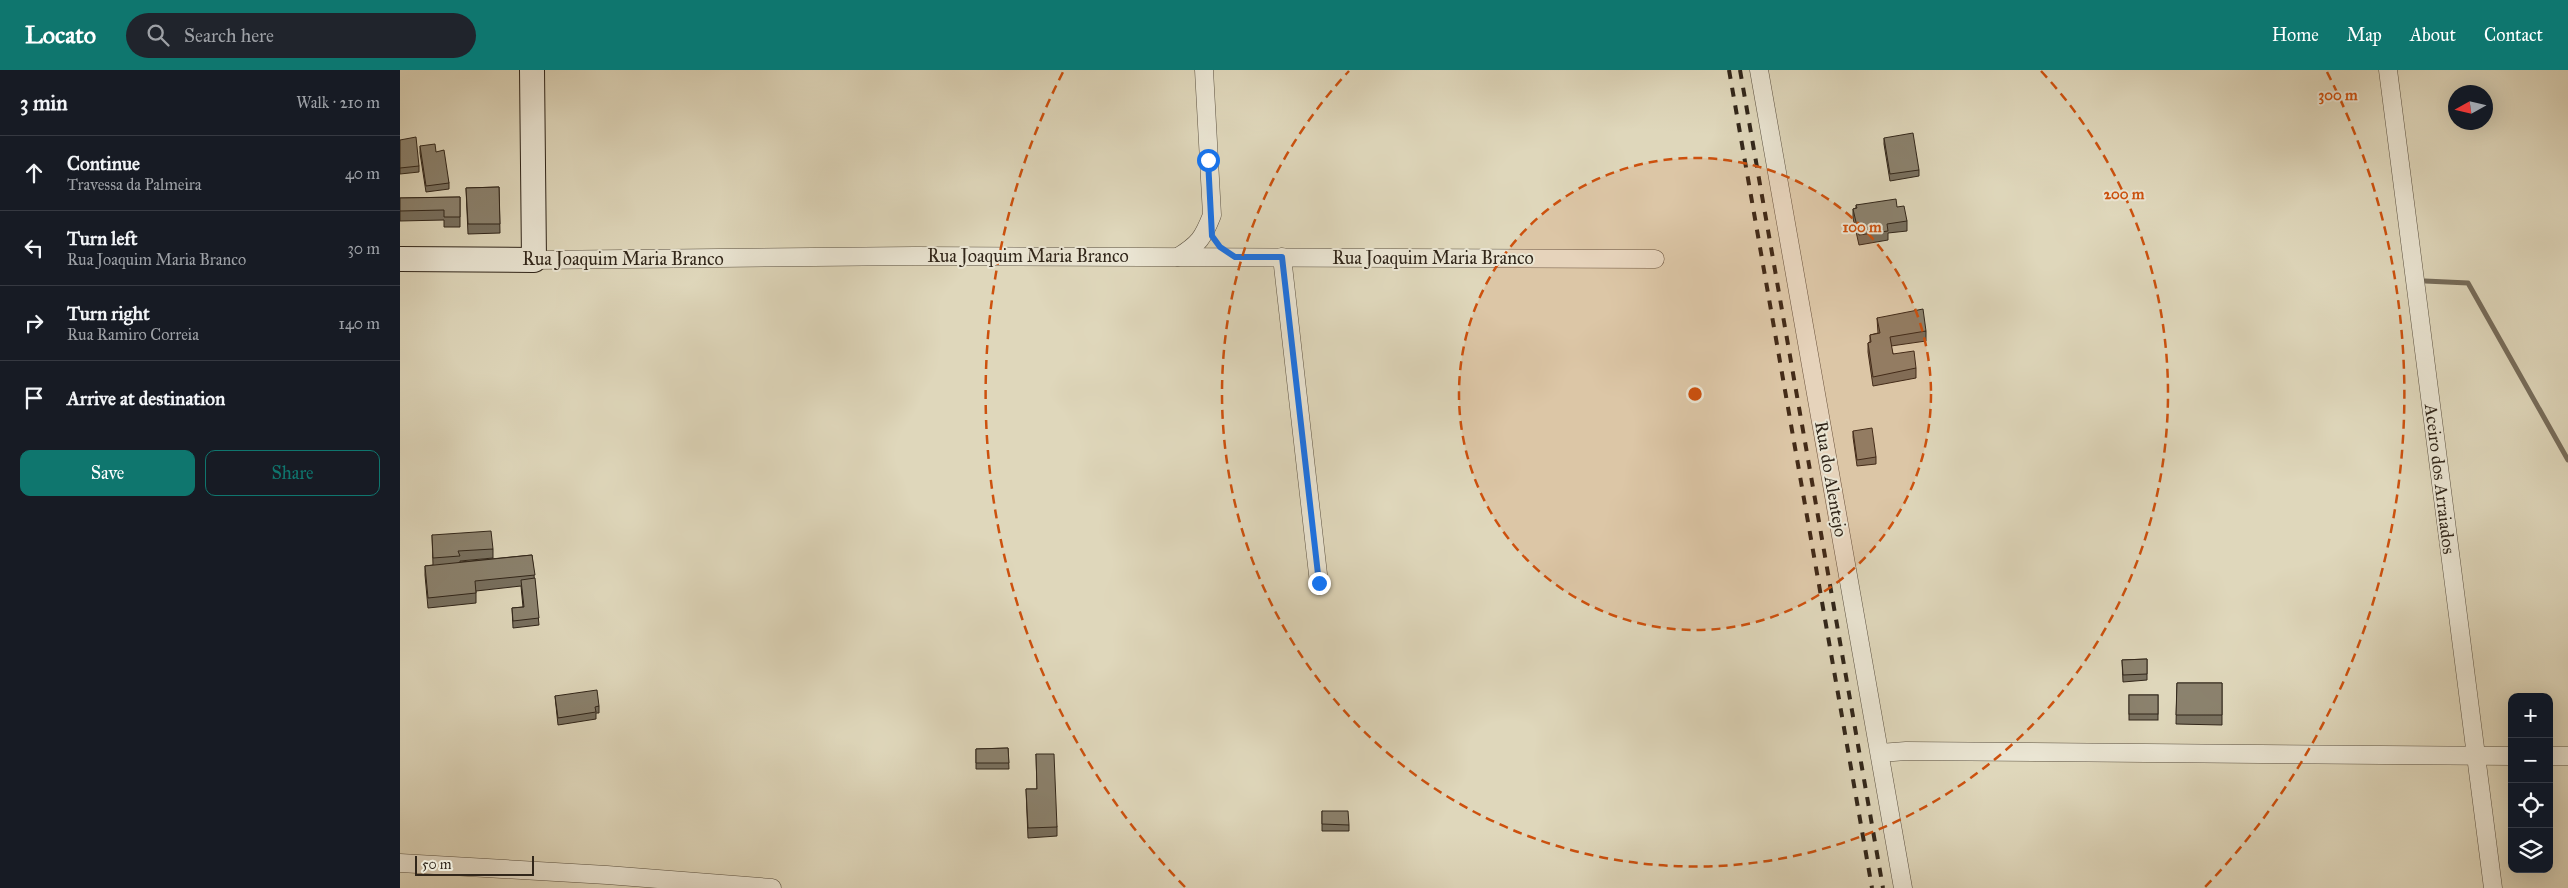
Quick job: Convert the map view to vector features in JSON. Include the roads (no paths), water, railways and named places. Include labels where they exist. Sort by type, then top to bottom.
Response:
[{"type":"street","points":[[532,70],[534,260]]},
{"type":"street","points":[[1204,70],[1212,236],[1220,247],[1235,257]]},
{"type":"street","name":"Rua do Alentejo","points":[[1759,70],[1903,888]]},
{"type":"street","name":"Aceiro dos Arraiados","points":[[2388,70],[2493,888]]},
{"type":"street","points":[[1178,257],[1196,246],[1204,236],[1212,215]]},
{"type":"street","name":"Rua Joaquim Maria Branco","points":[[400,260],[915,256],[1655,259]]},
{"type":"street","points":[[1282,257],[1319,583]]},
{"type":"street","points":[[1880,753],[1906,751],[2508,756]]},
{"type":"street","points":[[2553,756],[2568,756]]},
{"type":"street","points":[[400,863],[607,875],[772,888]]},
{"type":"waterway","points":[[2425,281],[2468,283],[2568,460]]},
{"type":"railway","points":[[1729,70],[1872,888]]},
{"type":"railway","points":[[1740,70],[1883,888]]}]
